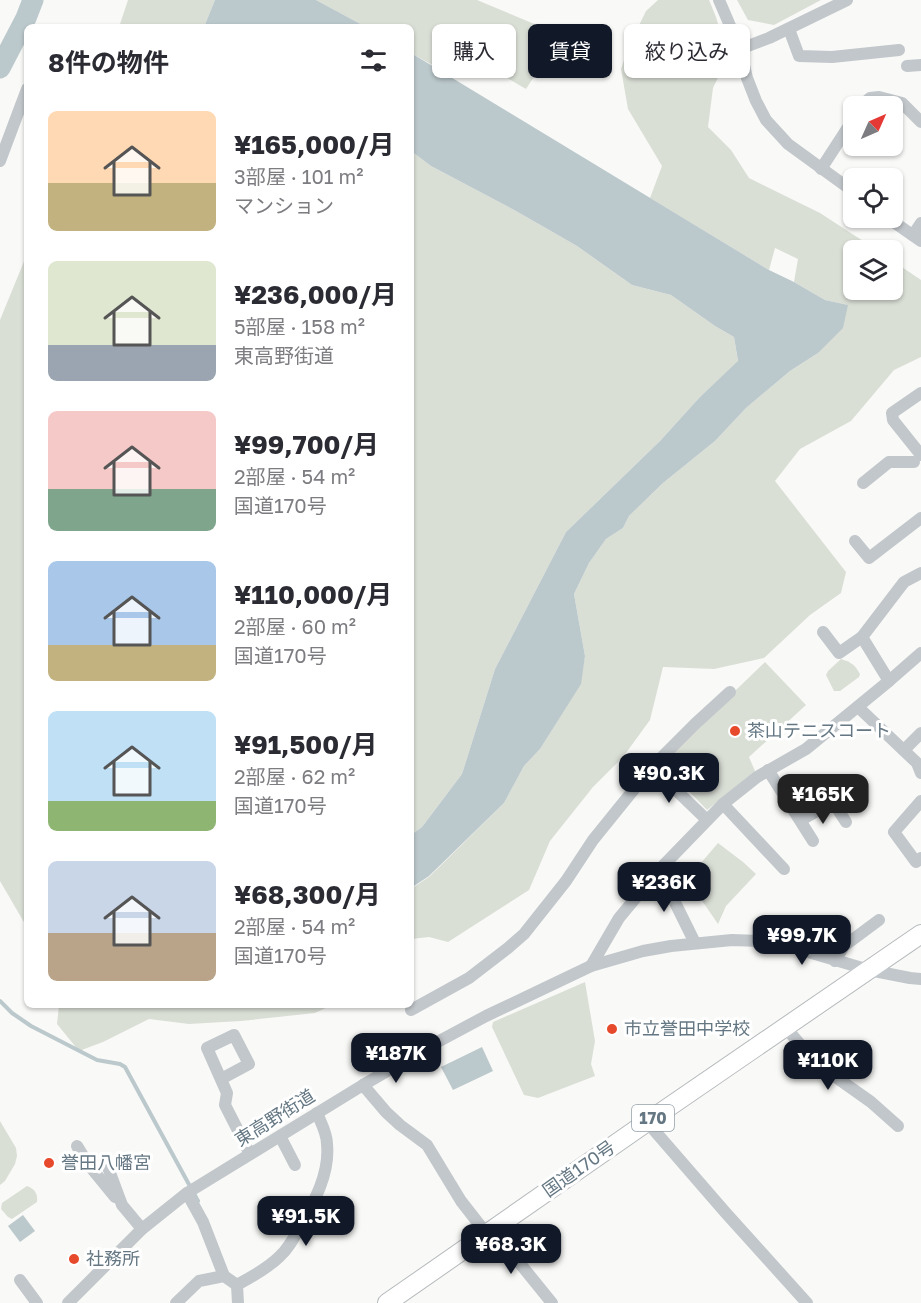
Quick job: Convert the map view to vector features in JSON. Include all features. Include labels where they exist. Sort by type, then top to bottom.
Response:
[{"type":"highway","name":"国道170号","points":[[387,1303],[921,934]]},
{"type":"street","points":[[719,0],[729,24]]},
{"type":"street","points":[[750,45],[847,0]]},
{"type":"street","points":[[789,28],[799,56],[832,57],[899,50]]},
{"type":"street","points":[[907,66],[921,65]]},
{"type":"street","points":[[747,78],[766,120],[788,144],[843,184]]},
{"type":"street","points":[[0,161],[3,145],[24,96]]},
{"type":"street","points":[[903,104],[921,122]]},
{"type":"street","points":[[821,169],[843,135]]},
{"type":"street","points":[[902,228],[917,238],[921,223]]},
{"type":"street","points":[[921,393],[892,413],[893,420],[919,458],[921,473]]},
{"type":"street","points":[[863,483],[890,462],[919,458]]},
{"type":"street","points":[[855,541],[869,558],[921,518]]},
{"type":"street","points":[[823,632],[839,652],[862,637],[904,582],[921,573]]},
{"type":"street","points":[[862,637],[889,681]]},
{"type":"street","points":[[591,966],[619,918],[659,870],[723,804],[768,770],[806,749],[921,653]]},
{"type":"street","points":[[411,1010],[469,978],[524,934],[566,881],[593,840],[652,767],[730,692]]},
{"type":"street","points":[[858,707],[917,763],[921,773]]},
{"type":"street","points":[[904,750],[921,733]]},
{"type":"street","points":[[652,767],[707,820]]},
{"type":"street","points":[[768,770],[813,841]]},
{"type":"street","points":[[921,801],[894,831],[916,862],[921,858]]},
{"type":"street","points":[[801,820],[833,802],[846,822]]},
{"type":"street","points":[[723,804],[784,869]]},
{"type":"street","points":[[659,870],[695,943]]},
{"type":"street","points":[[836,961],[844,946],[879,920]]},
{"type":"street","name":"東高野街道","points":[[68,1303],[142,1229],[191,1191],[363,1085],[486,1016],[591,966],[643,951],[695,943],[760,940],[778,943],[869,970],[921,979]]},
{"type":"street","points":[[786,1028],[816,1063],[871,1102],[898,1126]]},
{"type":"street","points":[[221,1079],[227,1093],[225,1105],[250,1154]]},
{"type":"street","points":[[363,1085],[393,1119],[427,1145],[461,1201],[552,1303]]},
{"type":"street","points":[[237,1285],[268,1267],[280,1257],[290,1244],[321,1188],[327,1164],[328,1144],[317,1113]]},
{"type":"street","points":[[647,1122],[807,1303]]},
{"type":"street","points":[[280,1136],[295,1165]]},
{"type":"street","points":[[77,1146],[88,1164],[142,1229]]},
{"type":"street","points":[[106,1162],[122,1205]]},
{"type":"street","points":[[191,1191],[224,1276],[237,1285]]},
{"type":"street","points":[[179,1302],[199,1281],[224,1276]]},
{"type":"street","points":[[20,1280],[37,1303]]},
{"type":"street","points":[[237,1285],[238,1303]]},
{"type":"shaded area","points":[[128,0],[215,0],[205,24],[120,24]]},
{"type":"shaded area","points":[[215,0],[316,0],[360,24],[205,24]]},
{"type":"shaded area","points":[[316,0],[477,0],[534,24],[528,24],[528,78],[533,78],[526,89],[507,78],[516,78],[516,24],[432,24],[432,65],[414,55],[414,24],[360,24]]},
{"type":"shaded area","points":[[658,0],[709,0],[718,24],[640,24],[646,11]]},
{"type":"shaded area","points":[[737,0],[821,0],[774,25],[748,20]]},
{"type":"shaded area","points":[[414,55],[432,66],[432,78],[452,78],[769,270],[825,300],[848,305],[843,328],[818,353],[790,371],[746,408],[715,441],[663,483],[629,516],[623,528],[606,539],[589,563],[574,594],[585,656],[581,684],[540,749],[524,766],[504,803],[429,876],[414,886],[414,833],[422,827],[462,774],[495,669],[566,532],[738,361],[734,337],[671,295],[632,285],[577,246],[431,166],[414,153]]},
{"type":"shaded area","points":[[624,60],[624,78],[718,78],[713,88],[708,127],[731,150],[749,178],[820,213],[862,240],[843,240],[843,300],[903,300],[903,268],[921,280],[921,357],[894,370],[851,421],[800,449],[775,481],[846,572],[841,593],[810,615],[764,658],[714,669],[663,667],[650,720],[623,757],[593,787],[550,841],[529,890],[448,942],[429,937],[414,939],[414,887],[430,876],[504,803],[524,766],[540,749],[580,684],[585,656],[574,594],[589,563],[606,539],[623,528],[629,516],[663,483],[715,441],[746,408],[790,371],[818,353],[847,305],[825,300],[794,282],[798,259],[775,248],[769,270],[650,198],[662,166],[628,109],[621,69]]},
{"type":"shaded area","points":[[414,153],[431,166],[577,246],[632,285],[671,295],[734,337],[738,362],[699,398],[660,441],[566,532],[495,669],[462,774],[422,827],[414,833]]},
{"type":"shaded area","points":[[24,261],[24,922],[0,881],[0,320]]},
{"type":"shaded area","points":[[841,659],[852,664],[860,674],[840,691],[834,691],[826,675]]},
{"type":"shaded area","name":"茶山テニスコート","points":[[765,662],[806,705],[749,757],[755,771],[707,810],[661,762]]},
{"type":"shaded area","points":[[718,843],[756,874],[726,906],[718,924],[696,892],[689,877]]},
{"type":"shaded area","points":[[585,982],[595,1041],[591,1064],[595,1076],[538,1098],[524,1095],[492,1027],[493,1022]]},
{"type":"shaded area","points":[[59,1008],[326,1008],[315,1013],[241,1021],[189,1024],[149,1019],[79,1051],[57,1024]]},
{"type":"shaded area","points":[[482,1047],[493,1071],[453,1090],[441,1067]]},
{"type":"shaded area","points":[[0,1121],[16,1148],[17,1156],[15,1164],[0,1185]]},
{"type":"shaded area","points":[[27,1186],[35,1192],[37,1202],[12,1219],[8,1217],[1,1209],[2,1203]]},
{"type":"shaded area","points":[[23,1215],[35,1231],[20,1242],[8,1226]]},
{"type":"waterway","points":[[0,68],[33,0]]},
{"type":"waterway","points":[[0,1001],[12,1013],[31,1026],[97,1060],[125,1067],[198,1201]]},
{"type":"place","name":"茶山テニスコート","points":[[735,731]]},
{"type":"place","name":"市立誉田中学校","points":[[612,1029]]},
{"type":"place","name":"誉田八幡宮","points":[[49,1163]]},
{"type":"place","name":"社務所","points":[[74,1259]]}]
